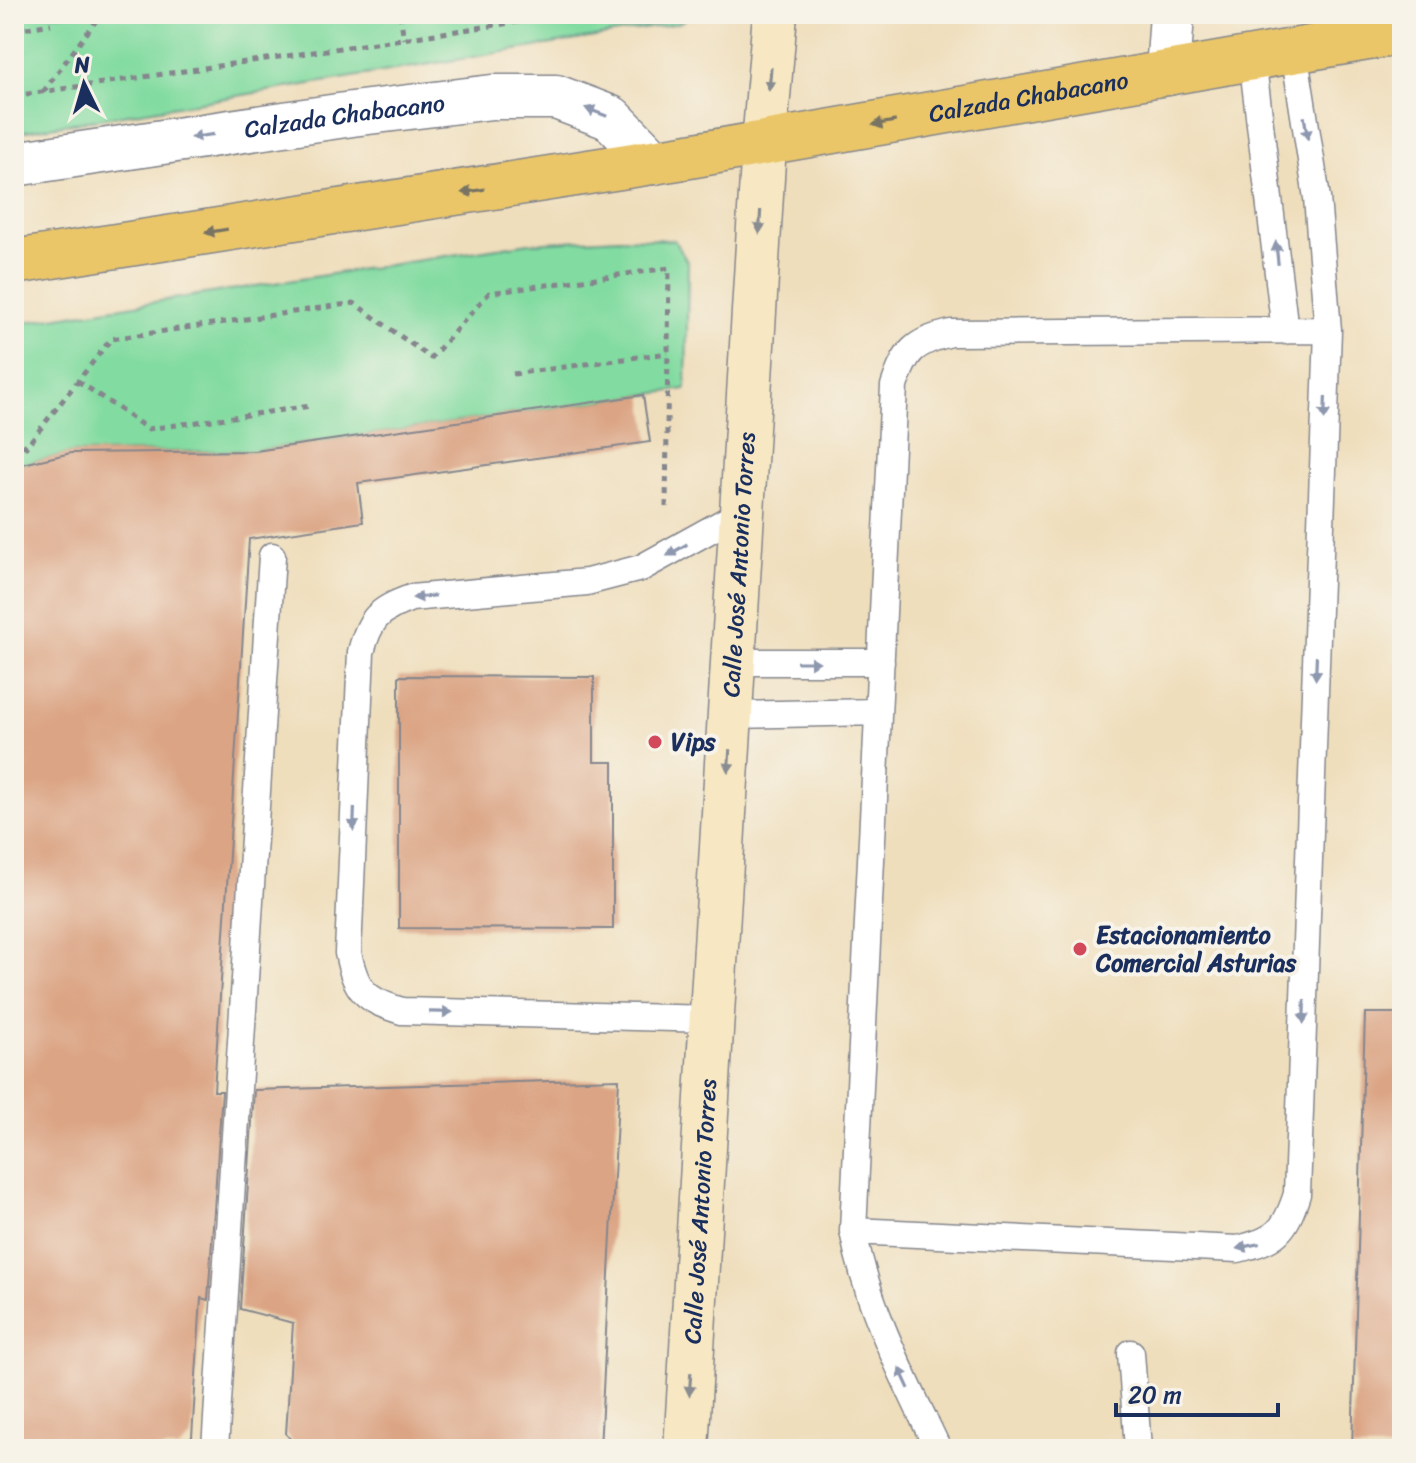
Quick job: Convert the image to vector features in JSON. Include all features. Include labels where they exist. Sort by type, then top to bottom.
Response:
[{"type":"main road","name":"Calzada Chabacano","points":[[14,262],[550,180],[1400,34]]},
{"type":"street","name":"Calle José Antonio Torres","points":[[686,1449],[736,662],[764,144],[775,14]]},
{"type":"street","points":[[1168,73],[1172,14]]},
{"type":"street","name":"Calzada Chabacano","points":[[14,164],[352,114],[492,97],[556,97],[611,118],[654,162]]},
{"type":"lane","points":[[853,1231],[1238,1249],[1267,1242],[1288,1222],[1297,1194],[1328,330],[1317,198],[1294,51]]},
{"type":"lane","points":[[1252,58],[1285,331]]},
{"type":"lane","points":[[938,1449],[876,1317],[863,1281],[853,1231],[894,386],[903,359],[923,339],[951,333],[1328,330]]},
{"type":"lane","points":[[712,1019],[402,1011],[374,1003],[354,981],[348,953],[361,652],[368,626],[387,607],[411,598],[587,582],[641,568],[744,511]]},
{"type":"lane","points":[[215,1449],[272,556]]},
{"type":"lane","points":[[736,662],[881,662]]},
{"type":"lane","points":[[732,715],[878,712]]},
{"type":"lane","points":[[1131,1353],[1138,1449]]},
{"type":"path","points":[[43,92],[101,14]]},
{"type":"path","points":[[400,14],[404,39]]},
{"type":"path","points":[[14,96],[572,14]]},
{"type":"path","points":[[14,30],[51,24]]},
{"type":"path","points":[[14,436],[26,447],[111,339],[354,303],[431,358],[489,293],[669,268],[666,520]]},
{"type":"path","points":[[513,374],[668,353]]},
{"type":"path","points":[[78,381],[148,429],[311,406]]},
{"type":"green space","points":[[14,14],[694,14],[679,23],[14,133]]},
{"type":"green space","points":[[619,238],[674,240],[688,263],[686,389],[255,451],[73,453],[14,466],[14,324],[529,243]]},
{"type":"building","points":[[643,395],[650,442],[358,483],[363,522],[249,539],[214,1091],[222,1091],[208,1300],[201,1298],[192,1437],[178,1449],[14,1449],[14,466],[71,453],[255,451]]},
{"type":"building","points":[[399,676],[594,677],[594,762],[613,762],[613,929],[399,928]]},
{"type":"building","points":[[1365,1013],[1402,1013],[1402,1449],[1352,1449]]},
{"type":"building","points":[[619,1079],[600,1449],[299,1449],[286,1434],[293,1323],[240,1309],[254,1090]]},
{"type":"place","name":"Vips","points":[[655,742]]},
{"type":"place","name":"Estacionamiento Comercial Asturias","points":[[1080,949]]}]
